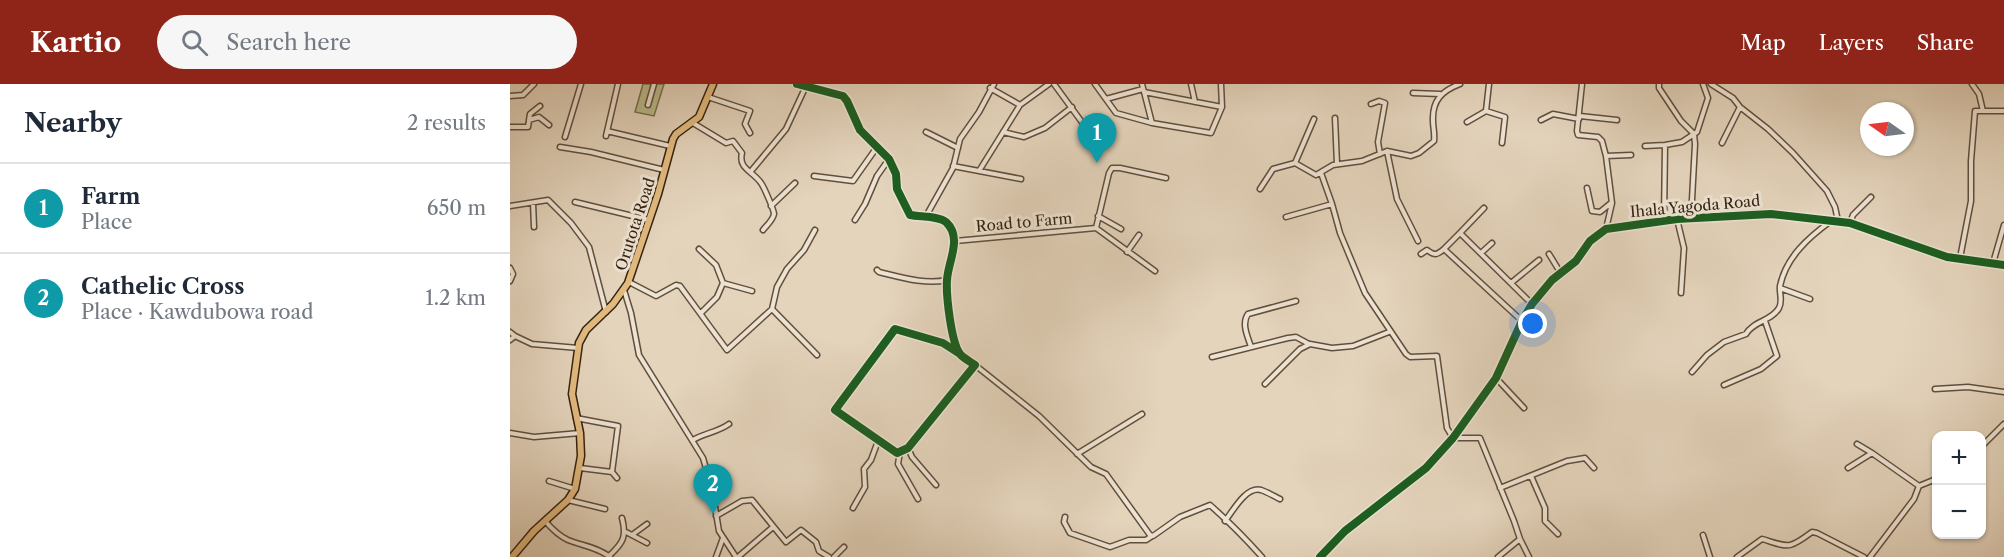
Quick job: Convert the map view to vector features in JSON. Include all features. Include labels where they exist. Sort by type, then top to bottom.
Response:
[{"type":"main road","name":"Orutota Road","points":[[512,557],[568,500],[575,489],[580,468],[580,433],[572,394],[578,348],[582,336],[624,290],[665,171],[670,147],[676,134],[699,117],[713,84]]},
{"type":"street","points":[[510,96],[523,95],[534,84]]},
{"type":"street","points":[[565,137],[581,84]]},
{"type":"street","points":[[606,136],[618,84]]},
{"type":"street","points":[[648,105],[654,84]]},
{"type":"street","points":[[797,84],[843,96],[860,130],[889,159],[896,174],[897,189],[910,215],[938,218],[945,222],[953,232],[955,241],[947,280],[950,322],[960,354]]},
{"type":"street","points":[[979,171],[1020,105],[1049,84]]},
{"type":"street","points":[[1054,84],[1084,124]]},
{"type":"street","points":[[1095,84],[1116,114],[1211,133],[1222,107],[1221,84]]},
{"type":"street","points":[[1191,84],[1195,102]]},
{"type":"street","points":[[1413,93],[1440,94],[1460,84]]},
{"type":"street","points":[[1486,111],[1489,84]]},
{"type":"street","points":[[1320,557],[1345,531],[1426,468],[1453,438],[1496,378],[1532,304],[1560,272],[1576,261],[1590,241],[1606,230],[1612,203],[1602,141],[1598,137],[1578,135],[1577,131],[1582,84]]},
{"type":"street","points":[[1659,84],[1659,88],[1681,121],[1694,134],[1691,218]]},
{"type":"street","points":[[1645,146],[1682,142],[1697,132],[1708,98],[1704,84]]},
{"type":"street","points":[[1712,84],[1733,98],[1740,107],[1768,129],[1827,191],[1835,207],[1838,221]]},
{"type":"street","points":[[1972,84],[1979,94],[1983,111]]},
{"type":"street","points":[[752,170],[786,129],[806,86]]},
{"type":"street","points":[[925,218],[953,166],[960,139],[979,112],[991,86],[1020,105]]},
{"type":"street","points":[[1106,99],[1143,88],[1222,107]]},
{"type":"street","points":[[1143,88],[1152,123]]},
{"type":"street","points":[[1260,189],[1273,169],[1295,163],[1316,176],[1337,164],[1362,161],[1387,151],[1411,156],[1419,153],[1432,144],[1435,134],[1432,119],[1440,94]]},
{"type":"street","points":[[708,97],[750,111],[744,124],[750,133]]},
{"type":"street","points":[[1371,104],[1379,101],[1385,103],[1378,142],[1380,154]]},
{"type":"street","points":[[510,127],[528,127],[528,120],[534,109],[540,106]]},
{"type":"street","points":[[1003,132],[1024,137],[1045,128],[1072,107]]},
{"type":"street","points":[[1722,143],[1740,107]]},
{"type":"street","points":[[1467,122],[1486,111],[1505,117],[1502,142]]},
{"type":"street","points":[[1960,258],[1971,201],[1975,111],[2004,111]]},
{"type":"street","points":[[1541,120],[1552,114],[1617,120]]},
{"type":"street","points":[[528,120],[539,117],[549,124]]},
{"type":"street","points":[[1335,118],[1337,164]]},
{"type":"street","points":[[1295,163],[1314,119]]},
{"type":"street","points":[[693,123],[726,143],[733,141],[742,153],[740,160],[743,166],[761,183],[774,214],[763,230]]},
{"type":"street","points":[[607,131],[670,147]]},
{"type":"street","points":[[926,132],[958,148]]},
{"type":"street","points":[[726,143],[726,149]]},
{"type":"street","points":[[1664,220],[1665,145]]},
{"type":"street","points":[[560,147],[591,152],[665,171]]},
{"type":"street","points":[[814,176],[853,181],[877,147]]},
{"type":"street","points":[[1387,151],[1397,199],[1418,241]]},
{"type":"street","points":[[1606,156],[1631,155]]},
{"type":"street","points":[[855,220],[877,176],[889,159]]},
{"type":"street","points":[[953,166],[1021,179]]},
{"type":"street","points":[[1155,271],[1096,228],[1109,173],[1113,168],[1166,178]]},
{"type":"street","points":[[1321,174],[1340,233],[1365,293],[1389,332],[1410,357],[1437,356],[1447,428],[1453,438]]},
{"type":"street","points":[[771,206],[795,183]]},
{"type":"street","points":[[1587,188],[1592,211],[1600,212],[1612,203]]},
{"type":"street","points":[[1851,223],[1853,215],[1870,197]]},
{"type":"street","points":[[510,206],[548,200],[552,202],[589,247],[606,312]]},
{"type":"street","points":[[575,202],[649,220]]},
{"type":"street","points":[[533,203],[534,228]]},
{"type":"street","points":[[1286,217],[1332,204]]},
{"type":"street","points":[[1421,254],[1427,250],[1437,255],[1484,208]]},
{"type":"street","name":"Ihala Yagoda Road","points":[[1606,230],[1664,220],[1772,214],[1851,223],[1947,257],[2004,265]]},
{"type":"street","points":[[1098,216],[1120,229]]},
{"type":"street","points":[[1677,219],[1684,248],[1681,293]]},
{"type":"street","points":[[1692,372],[1707,355],[1724,342],[1746,334],[1778,310],[1784,275],[1799,248],[1809,237],[1831,221]]},
{"type":"street","points":[[1993,263],[2004,225]]},
{"type":"street","name":"Road to Farm","points":[[955,241],[1096,228]]},
{"type":"street","points":[[628,282],[656,296],[676,285],[680,286],[727,350],[772,309],[777,287],[787,269],[804,250],[815,230]]},
{"type":"street","points":[[1460,233],[1532,304]]},
{"type":"street","points":[[1127,252],[1139,235]]},
{"type":"street","points":[[1481,253],[1492,243]]},
{"type":"street","points":[[699,249],[716,265],[723,283],[717,297],[701,313]]},
{"type":"street","points":[[1444,249],[1522,321]]},
{"type":"street","points":[[1550,254],[1560,272]]},
{"type":"street","points":[[1511,283],[1539,260]]},
{"type":"street","points":[[510,268],[513,274],[510,281]]},
{"type":"street","points":[[877,270],[905,279],[939,282],[947,280]]},
{"type":"street","points":[[723,283],[752,291]]},
{"type":"street","points":[[1780,288],[1810,299]]},
{"type":"street","points":[[624,290],[639,355],[703,458],[712,489],[719,531],[737,557],[773,527]]},
{"type":"street","points":[[1251,347],[1245,324],[1248,314],[1296,301]]},
{"type":"street","points":[[772,309],[818,355]]},
{"type":"street","points":[[1724,386],[1761,369],[1777,356],[1766,321]]},
{"type":"street","points":[[975,365],[908,448],[897,453],[835,410],[895,329],[942,343],[975,365],[1039,416],[1077,454],[1091,466],[1106,474],[1153,536]]},
{"type":"street","points":[[510,332],[532,345],[578,348]]},
{"type":"street","points":[[1212,357],[1288,338],[1332,348],[1353,346],[1389,332]]},
{"type":"street","points":[[510,340],[515,336]]},
{"type":"street","points":[[1265,384],[1300,349],[1310,344]]},
{"type":"street","points":[[1496,378],[1524,408]]},
{"type":"street","points":[[1935,389],[1968,387],[2004,392]]},
{"type":"street","points":[[1077,454],[1142,414]]},
{"type":"street","points":[[576,418],[618,426],[612,472]]},
{"type":"street","points":[[693,440],[702,434],[720,430],[729,424]]},
{"type":"street","points":[[1986,442],[2004,424]]},
{"type":"street","points":[[510,433],[534,437],[580,433]]},
{"type":"street","points":[[1453,438],[1480,438],[1529,557]]},
{"type":"street","points":[[853,508],[865,487],[864,469],[872,460],[878,441]]},
{"type":"street","points":[[1857,444],[1919,486]]},
{"type":"street","points":[[908,448],[912,457],[936,485]]},
{"type":"street","points":[[900,452],[898,464],[918,499]]},
{"type":"street","points":[[1848,468],[1872,453]]},
{"type":"street","points":[[1500,488],[1567,461],[1585,458],[1594,468]]},
{"type":"street","points":[[580,468],[612,472],[617,478]]},
{"type":"street","points":[[1531,476],[1545,508],[1545,520],[1558,534]]},
{"type":"street","points":[[549,481],[575,489]]},
{"type":"street","points":[[1870,557],[1914,499],[1919,486],[1932,481]]},
{"type":"street","points":[[1225,521],[1245,495],[1251,491],[1259,489],[1280,499]]},
{"type":"street","points":[[568,500],[605,509]]},
{"type":"street","points":[[716,516],[742,501],[752,500],[786,543],[801,530],[816,542],[819,550],[829,557]]},
{"type":"street","points":[[1065,517],[1064,522],[1070,533],[1110,547],[1129,540],[1146,540],[1180,517],[1206,505],[1213,507],[1225,521],[1234,526],[1262,557]]},
{"type":"street","points":[[545,521],[555,532],[569,540],[593,547],[609,556],[619,546],[626,532],[622,518]]},
{"type":"street","points":[[632,535],[647,524]]},
{"type":"street","points":[[626,532],[647,543]]},
{"type":"street","points":[[1737,557],[1762,539],[1787,547],[1796,544],[1812,532],[1864,557]]},
{"type":"street","points":[[1703,535],[1710,557]]},
{"type":"street","points":[[716,557],[723,537]]},
{"type":"street","points":[[1498,557],[1520,539]]},
{"type":"street","points":[[834,557],[844,547]]},
{"type":"green space","points":[[643,84],[664,84],[654,116],[635,112]]},
{"type":"cycle path","points":[[797,84],[843,96],[860,130],[889,159],[896,174],[897,189],[910,215],[939,219],[951,228],[954,242],[948,273],[948,307],[957,348],[960,354],[975,365],[908,448],[897,453],[835,410],[895,329],[943,343],[960,354]]},
{"type":"cycle path","points":[[1320,557],[1345,531],[1426,468],[1453,438],[1496,378],[1532,304],[1552,280],[1576,261],[1590,241],[1606,229],[1677,219],[1771,214],[1850,223],[1947,257],[2004,265]]},
{"type":"place","name":"Farm","points":[[1097,163]]},
{"type":"place","name":"Cathelic Cross","points":[[713,514]]}]
